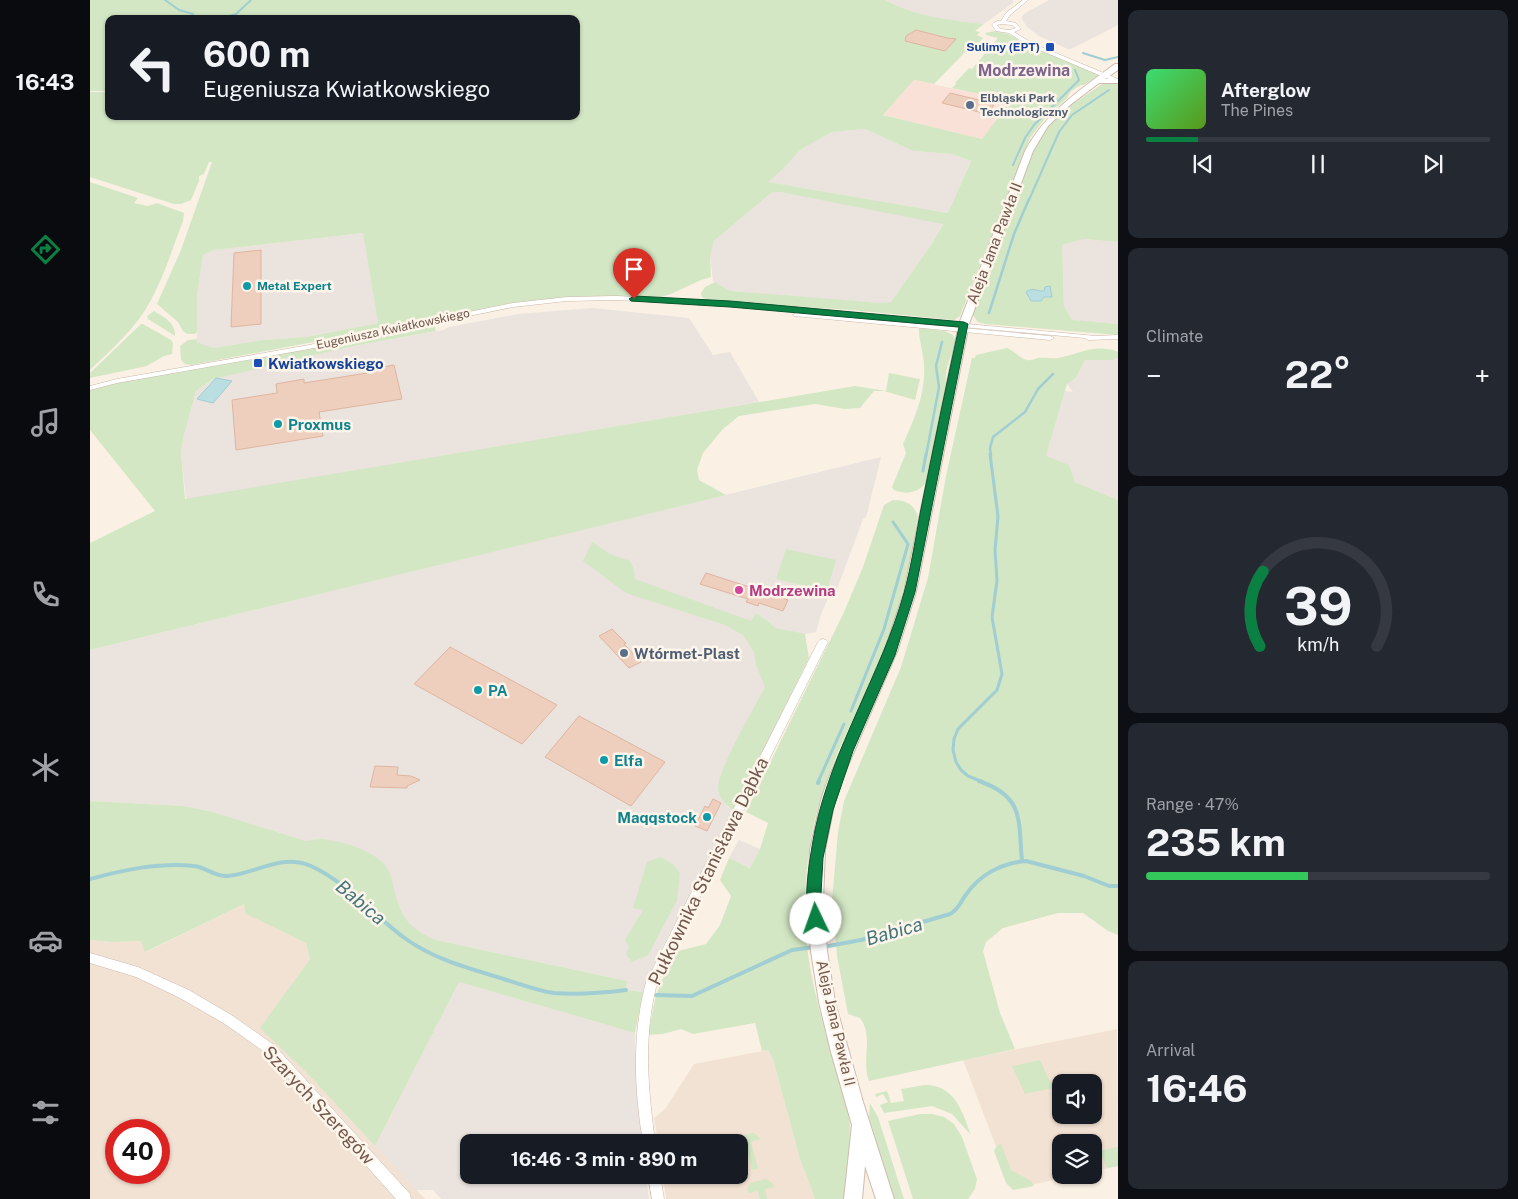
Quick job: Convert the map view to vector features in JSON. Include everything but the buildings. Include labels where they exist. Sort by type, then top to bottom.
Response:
[{"type":"street","points":[[1003,22],[1008,14],[1026,0]]},
{"type":"street","points":[[1011,23],[1012,12]]},
{"type":"street","points":[[1012,32],[1018,27],[1011,23],[996,23],[994,27],[998,30],[1012,32],[1118,81]]},
{"type":"street","name":"Aleja Jana Pawła II","points":[[886,1199],[860,1123],[832,1020],[820,960],[814,894],[820,837],[835,781],[889,655],[910,592],[963,328],[1034,139],[1054,114],[1118,66]]},
{"type":"street","points":[[1104,76],[1118,76]]},
{"type":"street","name":"Eugeniusza Kwiatkowskiego","points":[[90,388],[117,380],[309,347],[526,303],[597,298],[700,302],[789,314],[963,328],[1039,338],[1118,337]]},
{"type":"street","name":"Pułkownika Stanisława Dąbka","points":[[648,1134],[641,1033],[644,1006],[652,982],[823,642]]},
{"type":"street","name":"Szarych Szeregów","points":[[90,958],[108,962],[159,980],[252,1036],[270,1049],[405,1199]]},
{"type":"street","name":"Aleja Jana Pawła II","points":[[853,1199],[860,1123]]},
{"type":"street","points":[[656,1184],[658,1199]]},
{"type":"shaded area","points":[[885,0],[1012,0],[1014,2],[984,24],[934,19],[904,10]]},
{"type":"shaded area","points":[[1049,0],[1118,0],[1118,25],[1068,49],[1039,36],[1027,27],[1022,19],[1022,16],[1029,11]]},
{"type":"shaded area","name":"Elbląski Park Technologiczny","points":[[914,80],[1010,101],[982,139],[883,115]]},
{"type":"shaded area","points":[[865,129],[913,151],[952,154],[971,161],[948,213],[767,182],[785,167],[800,150],[832,132]]},
{"type":"shaded area","points":[[780,192],[943,223],[931,245],[891,302],[772,296],[730,291],[713,281],[710,256],[714,241],[771,193]]},
{"type":"shaded area","name":"Metal Expert","points":[[363,233],[378,323],[306,337],[263,340],[213,348],[197,342],[197,297],[203,255],[214,250]]},
{"type":"shaded area","points":[[1084,239],[1118,242],[1118,324],[1072,321],[1064,306],[1062,245]]},
{"type":"shaded area","points":[[592,308],[689,318],[713,355],[730,352],[759,402],[186,500],[181,452],[184,435],[196,391],[216,377],[349,347],[518,314]]},
{"type":"shaded area","points":[[1114,358],[1118,358],[1118,500],[1075,482],[1046,456],[1065,391],[1073,392],[1067,384],[1076,378],[1085,360],[1114,360]]},
{"type":"shaded area","points":[[881,457],[866,517],[863,519],[834,597],[829,596],[816,632],[801,635],[727,806],[734,810],[658,956],[643,992],[626,990],[627,981],[436,940],[418,932],[406,922],[398,906],[389,872],[320,839],[306,841],[213,812],[184,806],[90,801],[90,650]]},
{"type":"shaded area","points":[[739,840],[760,849],[750,868],[729,858]]},
{"type":"shaded area","points":[[244,904],[247,914],[306,943],[310,959],[261,1028],[306,1072],[425,1199],[90,1199],[90,940],[113,942],[141,941],[146,952]]},
{"type":"shaded area","points":[[459,982],[635,1033],[636,1086],[641,1134],[460,1134],[460,1184],[647,1184],[649,1199],[441,1199],[433,1190],[416,1190],[375,1146]]},
{"type":"shaded area","points":[[1117,1029],[1118,1166],[1102,1169],[1102,1134],[1052,1134],[1052,1180],[1022,1187],[1008,1178],[963,1060]]},
{"type":"shaded area","points":[[768,1050],[773,1059],[799,1156],[815,1199],[666,1199],[664,1184],[748,1184],[748,1134],[657,1134],[654,1118],[665,1109],[694,1064]]},
{"type":"green space","points":[[90,0],[885,0],[921,14],[984,24],[975,31],[980,32],[977,35],[983,38],[975,47],[970,47],[934,84],[914,80],[883,115],[982,139],[1010,101],[952,88],[969,68],[972,69],[998,38],[986,35],[985,33],[995,31],[1008,34],[1098,76],[1071,91],[1067,98],[1046,117],[1030,138],[960,316],[954,320],[852,310],[709,301],[702,297],[701,293],[705,287],[715,282],[730,291],[882,303],[891,302],[931,245],[943,224],[780,192],[771,193],[714,241],[710,256],[711,277],[671,294],[657,298],[611,296],[536,300],[191,365],[185,364],[181,360],[180,346],[188,340],[197,339],[197,342],[213,348],[263,340],[306,337],[378,323],[363,233],[214,250],[203,255],[197,297],[197,332],[195,334],[187,334],[178,322],[157,304],[181,250],[212,162],[209,162],[204,174],[199,176],[199,181],[191,200],[181,204],[174,204],[90,177],[90,92],[105,92],[105,120],[580,120],[580,15],[105,15],[105,91],[90,91]],"holes":[[[865,129],[913,151],[952,154],[971,161],[948,213],[768,182],[800,150],[832,132]]]},
{"type":"green space","points":[[1104,83],[1118,83],[1118,242],[1084,239],[1062,245],[1064,306],[1072,320],[1118,324],[1118,335],[978,322],[972,314],[973,309],[982,291],[985,276],[1035,145],[1050,122],[1065,109]]},
{"type":"green space","points":[[90,182],[138,198],[134,203],[148,206],[157,203],[184,213],[183,221],[156,291],[145,310],[124,337],[90,370]]},
{"type":"green space","points":[[154,311],[174,327],[175,336],[148,319],[147,316]]},
{"type":"green space","points":[[433,321],[436,331],[349,347],[213,379],[196,391],[181,452],[185,499],[855,386],[886,391],[889,373],[920,379],[915,400],[884,391],[874,391],[860,408],[845,409],[815,404],[739,416],[723,429],[703,453],[697,470],[699,480],[726,495],[90,650],[90,543],[155,511],[90,430],[90,388]]},
{"type":"green space","points":[[141,324],[171,340],[173,343],[172,354],[164,356],[147,366],[90,378],[90,373]]},
{"type":"green space","points":[[919,328],[945,331],[953,335],[955,340],[947,368],[946,385],[926,483],[915,491],[903,492],[894,490],[892,487],[906,453],[903,444],[915,416],[923,386],[924,362]]},
{"type":"green space","points":[[1007,348],[1028,360],[1058,358],[1095,349],[1118,352],[1118,358],[1114,358],[1114,360],[1085,360],[1076,378],[1067,384],[1046,456],[1069,465],[1075,482],[1118,500],[1118,935],[1108,931],[1083,913],[1058,913],[1003,928],[986,942],[983,951],[1000,1013],[1015,1049],[869,1081],[866,1065],[867,1041],[864,1025],[860,1018],[848,1014],[837,956],[832,900],[838,832],[844,801],[901,667],[928,578],[946,476],[972,358],[975,358],[976,355]]},
{"type":"green space","points":[[893,500],[909,504],[918,516],[905,581],[892,629],[870,683],[834,761],[816,815],[808,856],[805,912],[809,963],[820,1013],[848,1111],[850,1126],[847,1199],[815,1199],[799,1156],[773,1059],[768,1050],[762,1051],[755,1023],[693,1034],[681,1029],[663,1034],[648,1035],[656,995],[674,952],[706,944],[720,925],[731,896],[720,880],[729,858],[750,868],[760,849],[768,823],[746,812],[844,612],[863,567],[884,505]]},
{"type":"green space","points":[[592,542],[610,554],[630,561],[634,569],[635,579],[751,621],[756,613],[776,628],[805,634],[809,658],[734,810],[723,801],[720,795],[718,789],[719,780],[737,738],[765,687],[756,665],[754,652],[743,635],[725,625],[626,593],[583,561]]},
{"type":"green space","points":[[786,549],[836,560],[827,591],[776,579]]},
{"type":"green space","points":[[90,801],[184,806],[213,812],[306,841],[329,840],[359,848],[384,864],[389,871],[404,917],[427,936],[436,940],[627,981],[626,990],[643,992],[635,1033],[459,982],[375,1146],[306,1072],[260,1028],[310,959],[306,943],[246,914],[244,904],[145,952],[141,941],[113,942],[90,940]]},
{"type":"green space","points":[[660,857],[673,864],[680,873],[677,900],[648,955],[632,962],[626,954],[629,947],[625,940],[643,910],[633,908],[647,862]]},
{"type":"green space","points":[[1040,1060],[1052,1088],[1025,1094],[1012,1066]]},
{"type":"green space","points":[[925,1085],[944,1089],[950,1094],[956,1101],[971,1135],[952,1114],[932,1106],[884,1113],[880,1105],[888,1102],[883,1094],[876,1097],[875,1094],[887,1091],[891,1103],[904,1101],[901,1089]]},
{"type":"green space","points":[[870,1103],[878,1117],[904,1199],[894,1199],[869,1117]]},
{"type":"green space","points":[[920,1114],[944,1117],[954,1124],[962,1137],[977,1179],[975,1189],[968,1199],[913,1199],[888,1121]]},
{"type":"green space","points":[[754,1133],[761,1139],[751,1142],[758,1169],[752,1170],[748,1154],[748,1134]]},
{"type":"green space","points":[[1001,1144],[1011,1170],[1031,1181],[1034,1186],[1013,1190],[1006,1183],[994,1151],[997,1145]]},
{"type":"green space","points":[[1118,1147],[1118,1166],[1107,1168],[1102,1157],[1102,1150]]},
{"type":"green space","points":[[766,1179],[775,1187],[765,1189],[767,1199],[760,1199],[758,1191],[748,1193],[747,1188],[750,1183]]},
{"type":"water","points":[[1050,286],[1052,297],[1044,297],[1041,301],[1031,301],[1026,292],[1033,289],[1044,291],[1045,287]]},
{"type":"water","points":[[216,378],[232,381],[213,403],[197,399]]},
{"type":"waterway","points":[[165,0],[179,10],[192,15]]},
{"type":"waterway","points":[[233,15],[251,0]]},
{"type":"waterway","points":[[1083,53],[1105,60],[1118,57]]},
{"type":"waterway","points":[[1013,165],[1025,138],[1034,125],[1079,80],[1075,70]]},
{"type":"waterway","points":[[1029,200],[1059,132],[1072,115],[1109,90]]},
{"type":"waterway","points":[[989,313],[1014,234],[1029,199]]},
{"type":"waterway","points":[[926,456],[939,387],[936,366],[942,342]]},
{"type":"waterway","points":[[991,456],[990,448],[993,437],[1025,412],[1038,389],[1053,374]]},
{"type":"waterway","points":[[923,471],[926,454]]},
{"type":"waterway","points":[[983,782],[968,776],[961,770],[956,762],[953,750],[954,739],[958,729],[997,690],[1002,674],[992,617],[997,581],[995,550],[998,516],[990,454]]},
{"type":"waterway","points":[[851,711],[884,629],[908,544],[893,522]]},
{"type":"waterway","points":[[818,782],[844,724]]},
{"type":"waterway","points":[[979,781],[1005,794],[1012,803],[1019,822],[1022,861]]},
{"type":"waterway","name":"Babica","points":[[823,947],[861,940],[950,914],[984,876],[999,867],[1017,862],[1026,861],[1084,876],[1109,886],[1118,886]]},
{"type":"waterway","name":"Babica","points":[[90,879],[128,870],[168,865],[194,866],[218,875],[227,876],[278,863],[300,863],[311,866],[337,881],[406,939],[442,959],[530,988],[548,992],[581,994],[626,990]]},
{"type":"waterway","name":"Babica","points":[[656,995],[692,996],[792,950],[815,947]]},
{"type":"place","name":"Sulimy (EPT)","points":[[1050,47]]},
{"type":"place","name":"Elbląski Park Technologiczny","points":[[970,105]]},
{"type":"place","name":"Metal Expert","points":[[247,286]]},
{"type":"place","name":"Kwiatkowskiego","points":[[258,363]]},
{"type":"place","name":"Proxmus","points":[[278,424]]},
{"type":"place","name":"Modrzewina","points":[[739,590]]},
{"type":"place","name":"Wtórmet-Plast","points":[[624,653]]},
{"type":"place","name":"PA","points":[[478,690]]},
{"type":"place","name":"Elfa","points":[[604,760]]},
{"type":"place","name":"Maqqstock","points":[[707,817]]},
{"type":"district","name":"Modrzewina","points":[[1024,70]]},
{"type":"route","points":[[634,299],[710,302],[964,324],[910,592],[889,655],[846,751],[822,824],[814,894],[816,919]]}]
